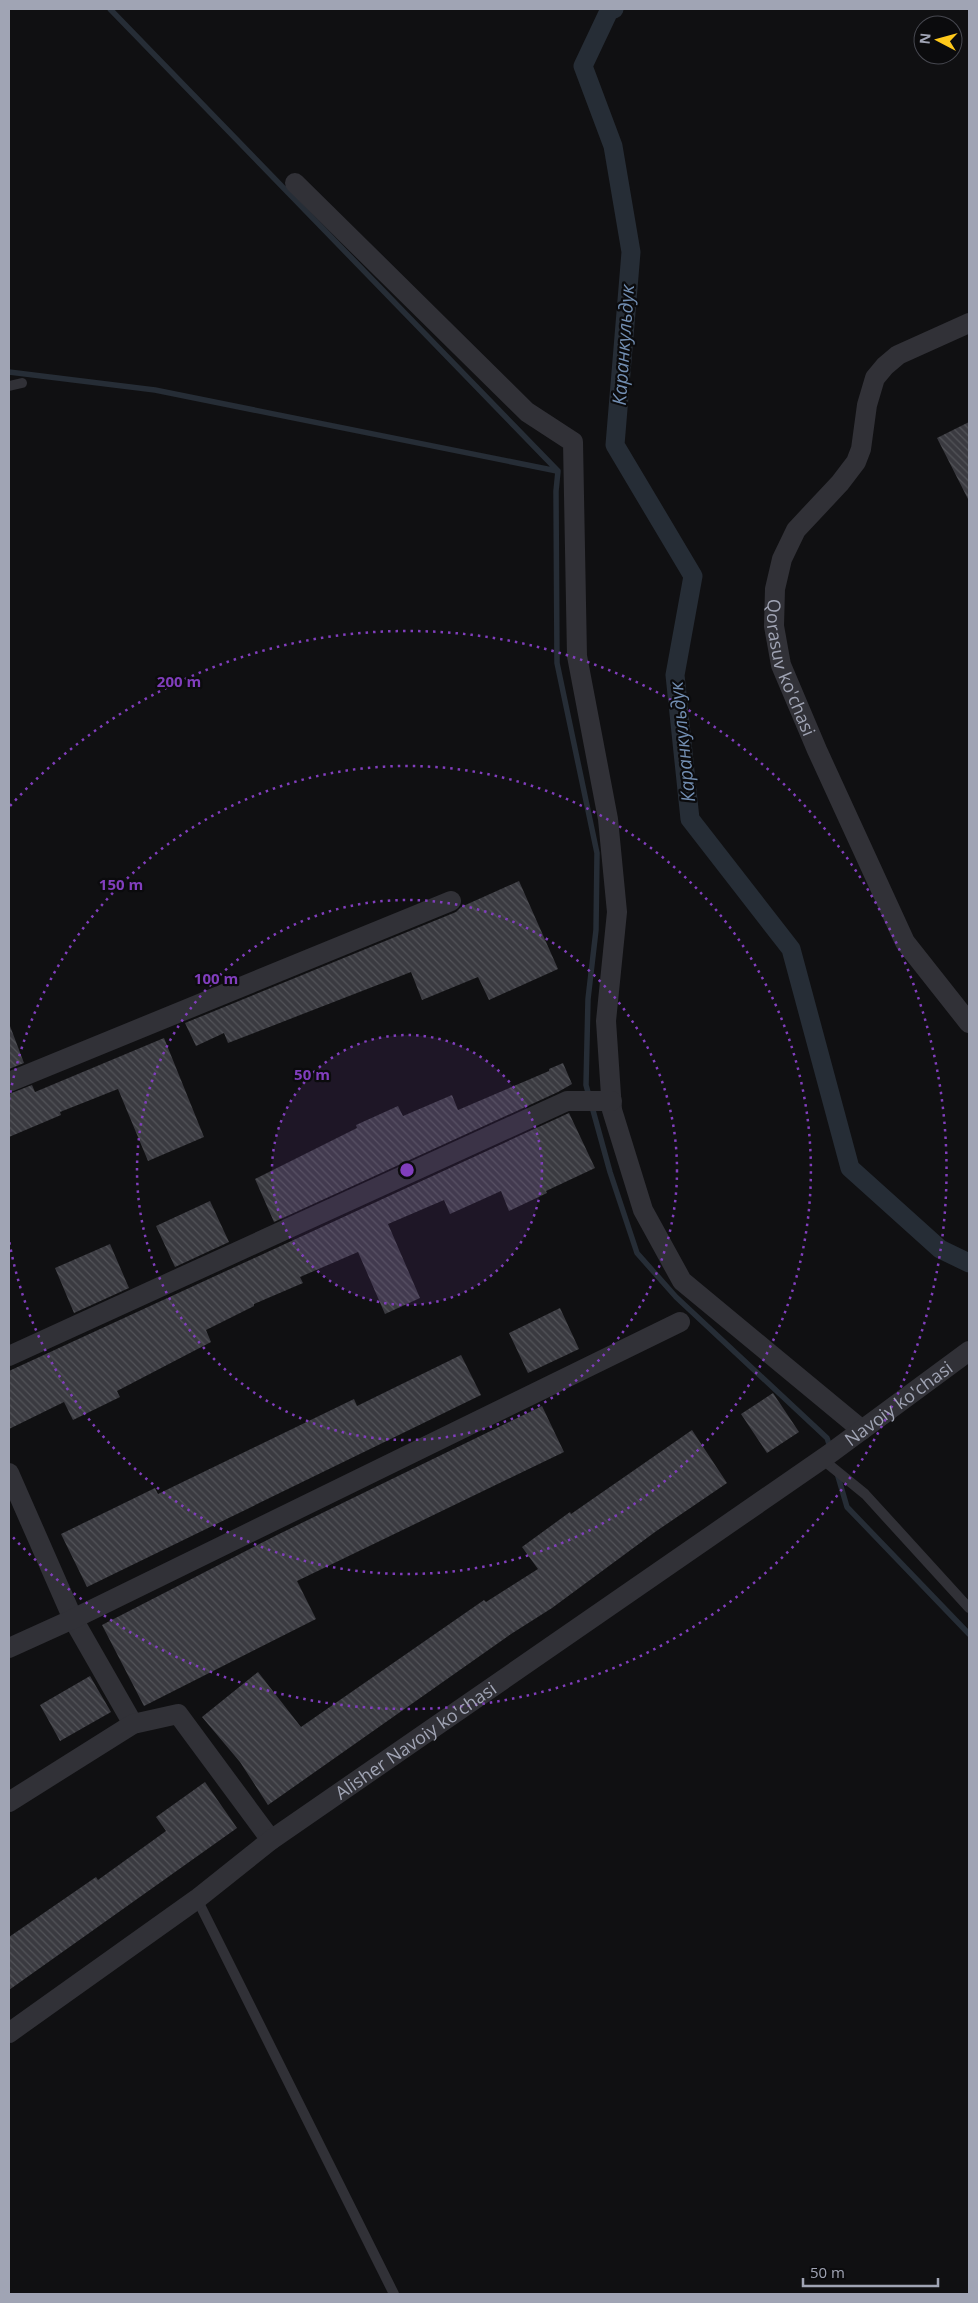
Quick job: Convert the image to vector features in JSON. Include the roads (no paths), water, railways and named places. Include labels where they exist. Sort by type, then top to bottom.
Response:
[{"type":"street","points":[[295,183],[527,412],[573,442],[577,656],[608,819],[617,912],[606,1021],[612,1110],[644,1210],[682,1281],[862,1430]]},
{"type":"street","name":"Qorasuv ko'chasi","points":[[969,323],[898,355],[875,378],[867,405],[861,449],[856,462],[840,483],[796,530],[782,559],[775,589],[774,626],[781,664],[817,750],[904,942],[969,1023]]},
{"type":"street","points":[[9,1082],[451,901]]},
{"type":"street","points":[[9,1356],[567,1101],[612,1101]]},
{"type":"street","points":[[9,1648],[73,1619],[680,1322]]},
{"type":"street","name":"Navoiy ko'chasi","points":[[825,1457],[969,1351]]},
{"type":"street","name":"Alisher Navoiy ko'chasi","points":[[9,2033],[197,1899],[271,1840],[825,1457]]},
{"type":"street","points":[[9,1473],[73,1619],[133,1724]]},
{"type":"street","points":[[9,1802],[133,1724],[178,1714],[271,1840]]},
{"type":"lane","points":[[9,386],[22,383]]},
{"type":"lane","points":[[825,1457],[865,1494],[969,1608]]},
{"type":"lane","points":[[197,1899],[394,2294]]},
{"type":"waterway","points":[[110,9],[558,471],[556,491],[557,663],[597,853],[596,930],[588,999],[586,1085],[610,1172],[637,1253],[676,1297],[827,1438],[831,1450]]},
{"type":"waterway","name":"Каранкульдук","points":[[614,9],[609,11],[583,66],[613,146],[631,252],[615,445],[693,576],[675,675],[690,819],[791,949],[850,1168],[940,1249],[969,1263]]},
{"type":"waterway","points":[[9,372],[155,390],[557,471]]},
{"type":"waterway","points":[[837,1473],[847,1507],[969,1634]]}]
